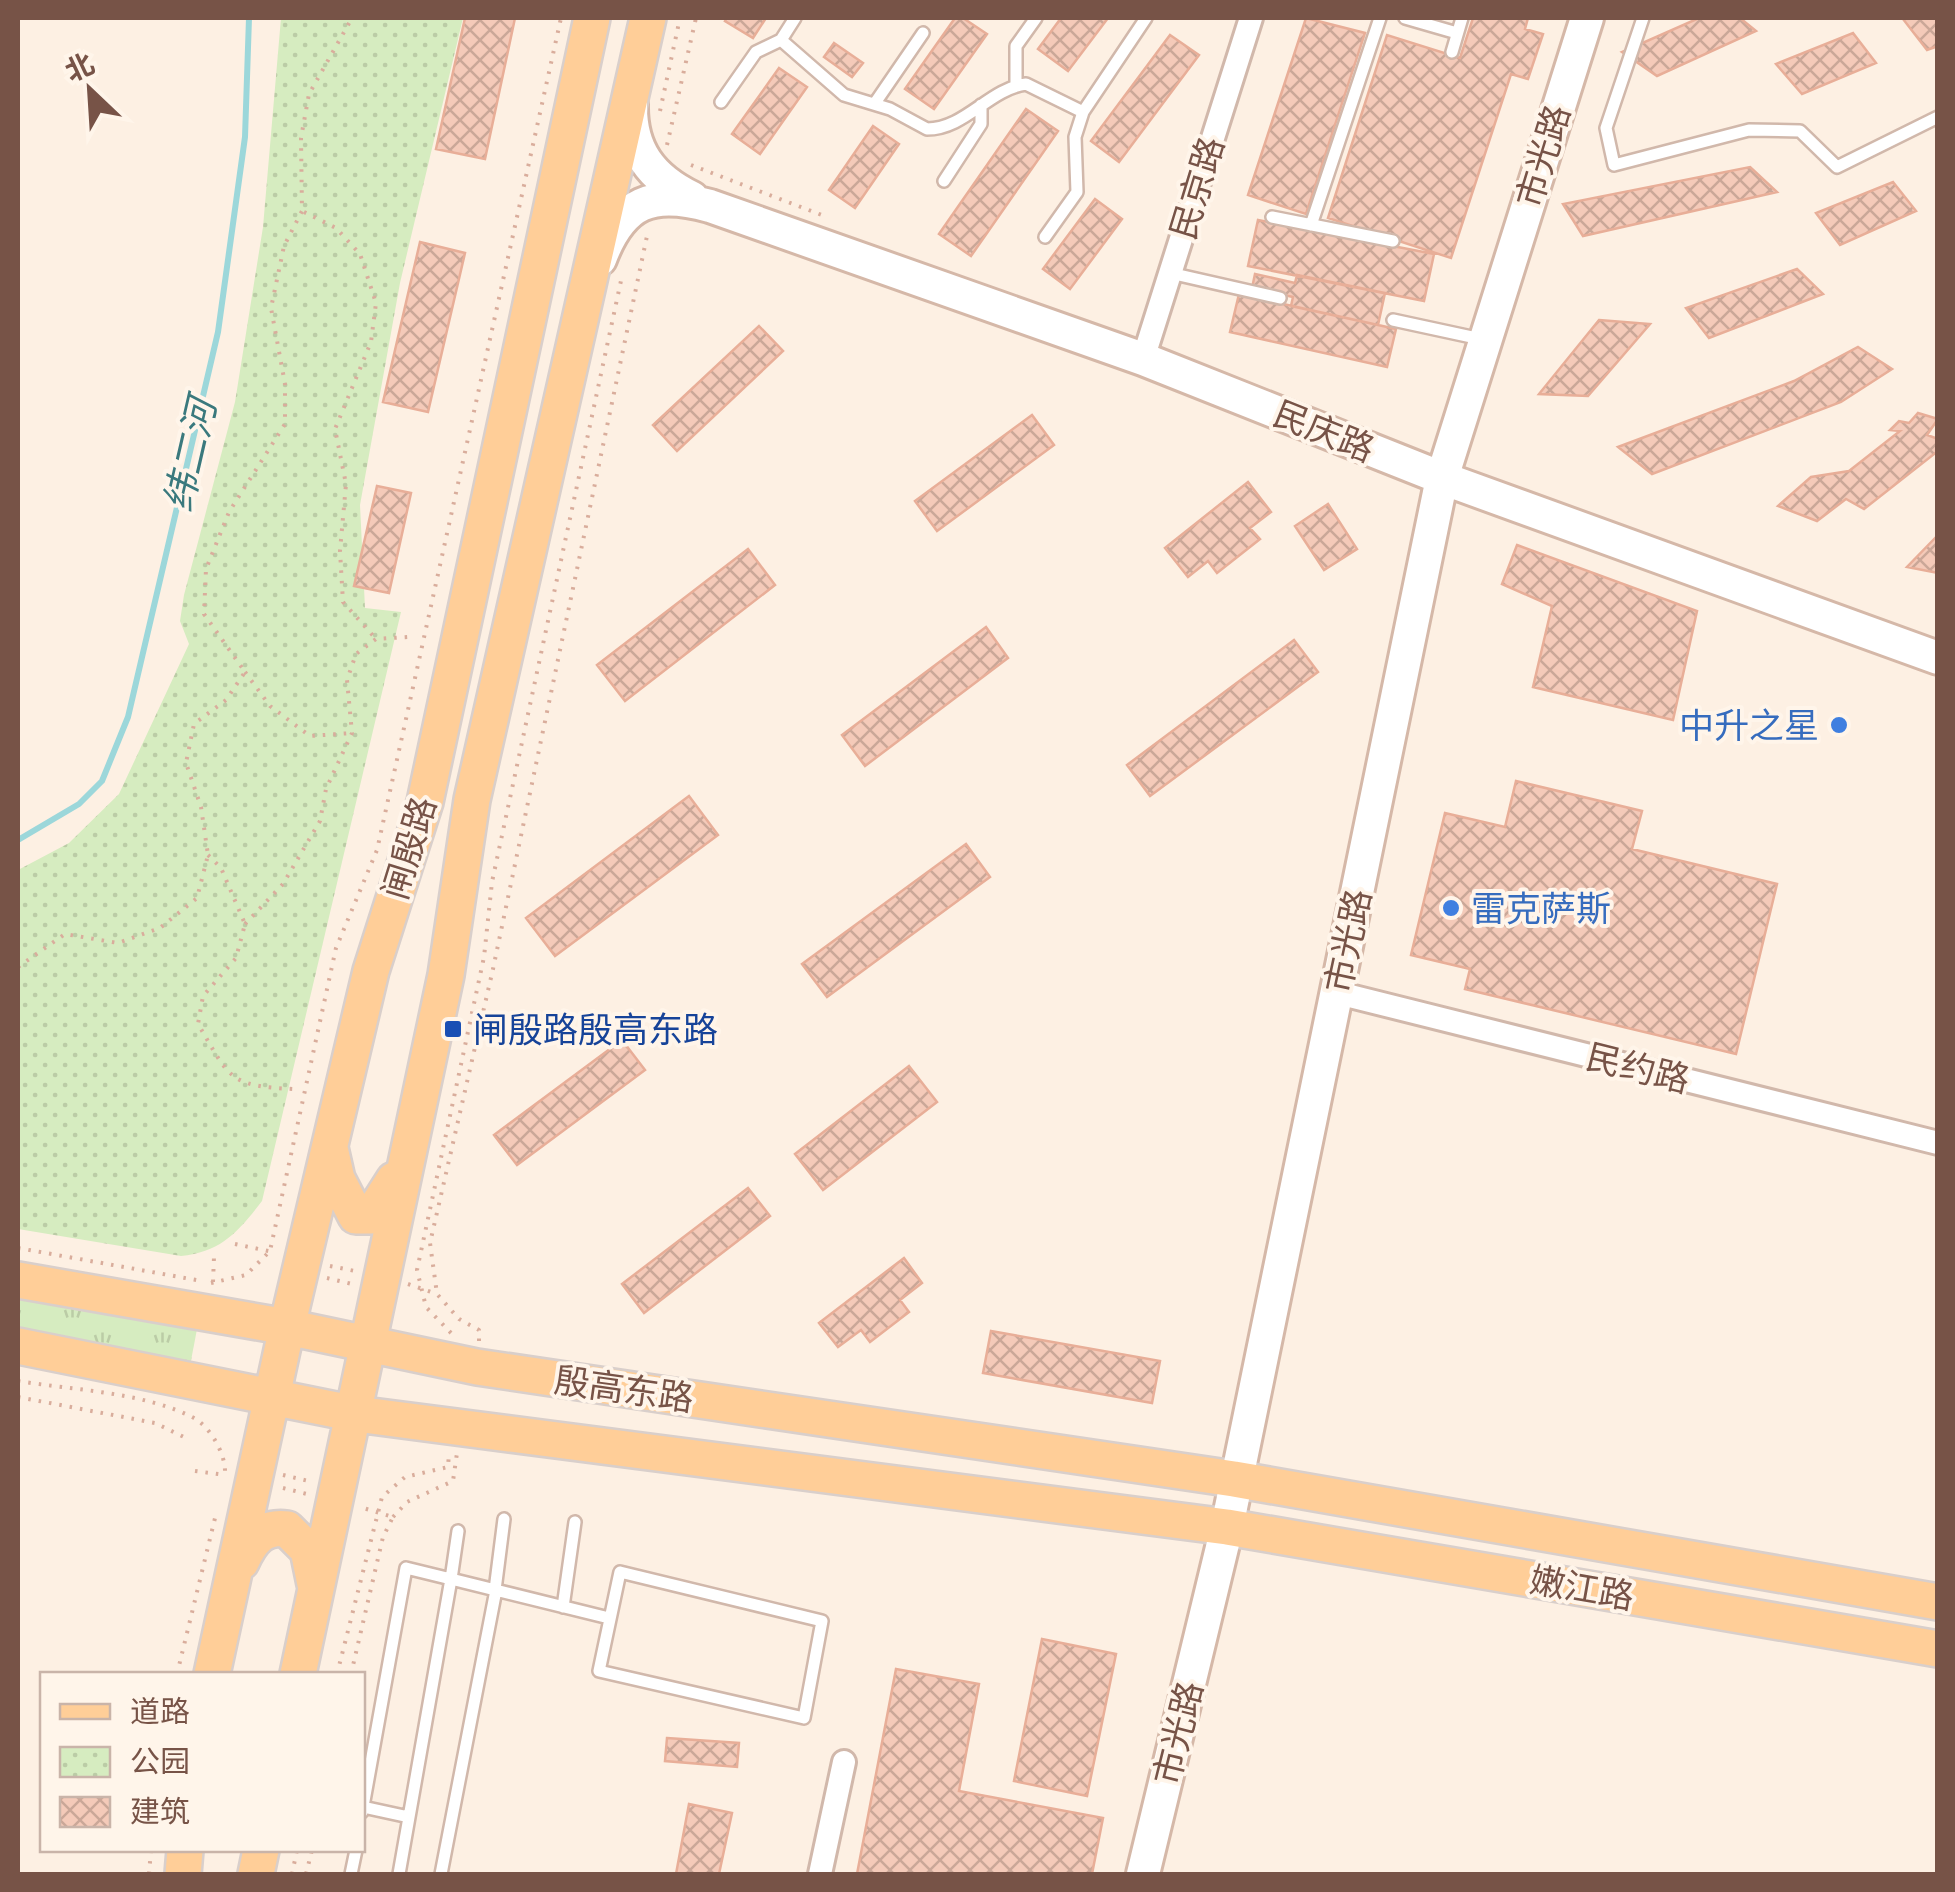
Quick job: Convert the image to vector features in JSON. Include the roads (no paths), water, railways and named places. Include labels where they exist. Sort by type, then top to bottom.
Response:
[{"type":"main road","name":"闸殷路","points":[[212,1672],[236,1574],[236,1468],[273,1398],[287,1327],[291,1261],[329,1147],[372,971],[425,802],[592,18]]},
{"type":"main road","name":"闸殷路","points":[[298,1672],[446,974],[472,800],[648,18]]},
{"type":"main road","points":[[329,1147],[344,1196],[356,1216],[363,1218],[387,1196],[408,1140]]},
{"type":"main road","name":"殷高东路","points":[[18,1280],[370,1343],[468,1353],[1234,1479]]},
{"type":"main road","name":"殷高东路","points":[[18,1346],[356,1414],[1227,1527]]},
{"type":"main road","name":"嫩江路","points":[[1234,1479],[1938,1602]]},
{"type":"main road","name":"嫩江路","points":[[1227,1527],[1938,1649]]},
{"type":"main road","points":[[236,1574],[251,1542],[273,1528],[288,1529],[308,1550],[316,1590]]},
{"type":"street","name":"民京路","points":[[1143,360],[1245,18]]},
{"type":"street","name":"市光路","points":[[1144,1874],[1227,1527],[1442,478],[1587,18]]},
{"type":"street","name":"民庆路","points":[[631,92],[637,148],[654,174],[710,206],[1143,360],[1442,478],[1938,658]]},
{"type":"street","points":[[588,292],[619,222],[671,181]]},
{"type":"street","name":"民约路","points":[[1338,994],[1938,1143]]},
{"type":"street","points":[[820,1874],[844,1762]]},
{"type":"lane","points":[[721,102],[756,52],[781,40],[795,18]]},
{"type":"lane","points":[[1016,86],[1016,46],[1036,18]]},
{"type":"lane","points":[[1046,237],[1076,192],[1074,138],[1084,112],[1146,18]]},
{"type":"lane","points":[[1311,225],[1380,18]]},
{"type":"lane","points":[[1405,18],[1457,33]]},
{"type":"lane","points":[[1452,52],[1462,18]]},
{"type":"lane","points":[[1644,18],[1606,128],[1614,166],[1749,130],[1800,131],[1837,166],[1938,117]]},
{"type":"lane","points":[[875,103],[923,33]]},
{"type":"lane","points":[[781,40],[844,95],[875,103],[927,129],[950,124],[1016,86],[1042,89],[1084,112]]},
{"type":"lane","points":[[944,181],[976,134],[981,105]]},
{"type":"lane","points":[[1272,218],[1393,241]]},
{"type":"lane","points":[[1170,273],[1280,298]]},
{"type":"lane","points":[[1393,320],[1485,340]]},
{"type":"lane","points":[[440,1874],[496,1590],[504,1519]]},
{"type":"lane","points":[[563,1607],[575,1522]]},
{"type":"lane","points":[[399,1874],[458,1531]]},
{"type":"lane","points":[[365,1799],[406,1568],[610,1618]]},
{"type":"lane","points":[[620,1572],[822,1620],[804,1718],[599,1671],[610,1618],[620,1572]]},
{"type":"lane","points":[[365,1810],[409,1816]]},
{"type":"waterway","name":"纬二河","points":[[18,840],[79,804],[102,781],[128,717],[218,332],[245,137],[249,18]]},
{"type":"place","name":"中升之星","points":[[1839,725]]},
{"type":"place","name":"雷克萨斯","points":[[1451,908]]},
{"type":"place","name":"闸殷路殷高东路","points":[[453,1029]]}]
